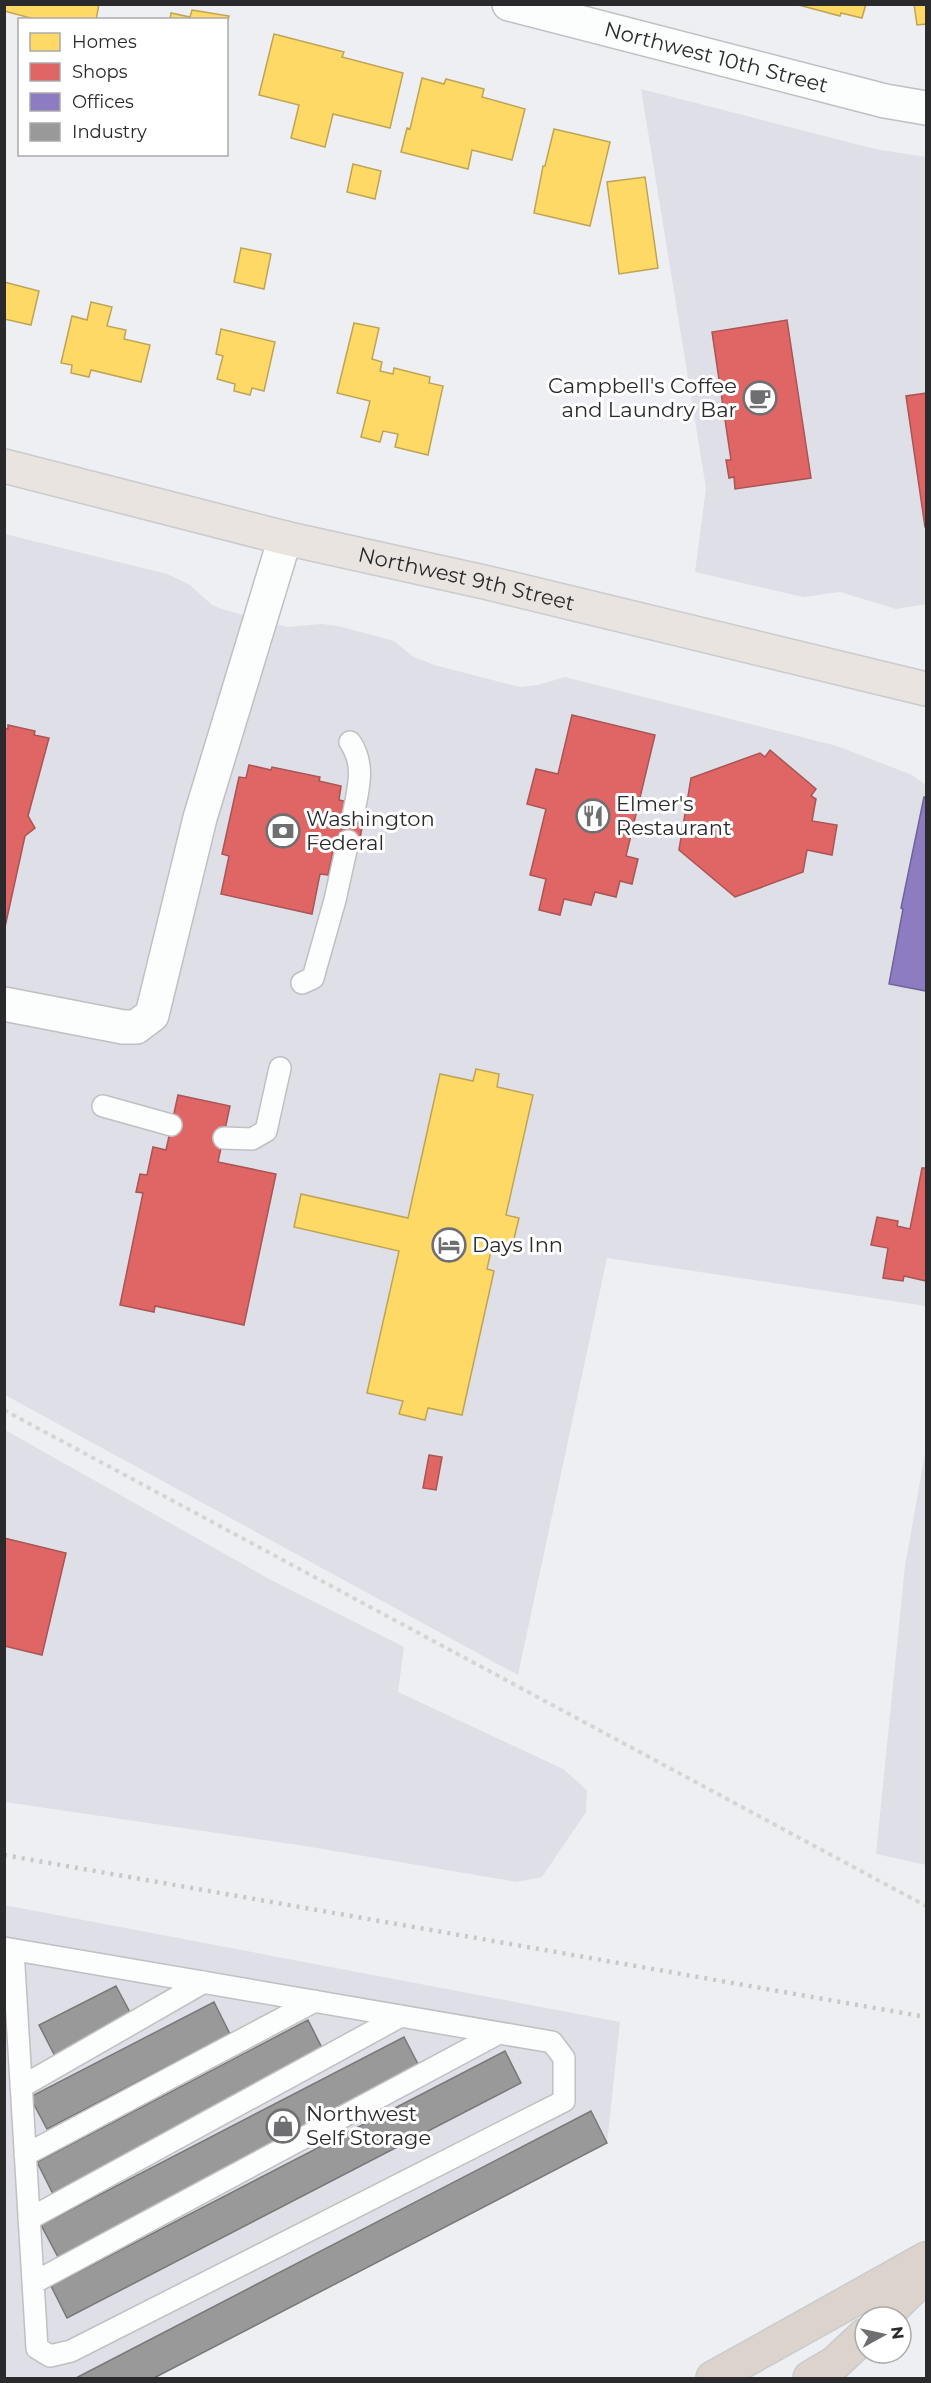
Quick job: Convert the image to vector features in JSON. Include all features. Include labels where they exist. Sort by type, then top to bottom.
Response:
[{"type":"highway","points":[[713,2379],[795,2330],[927,2259]]},
{"type":"highway","points":[[896,2305],[927,2275]]},
{"type":"highway","points":[[810,2379],[836,2363],[853,2347]]},
{"type":"main road","name":"Northwest 9th Street","points":[[4,466],[285,538],[484,582],[927,689]]},
{"type":"street","name":"Northwest 10th Street","points":[[509,4],[885,101],[927,108]]},
{"type":"street","points":[[4,1004],[136,1028],[152,1015],[200,818],[285,538]]},
{"type":"lane","points":[[350,742],[360,762],[354,811]]},
{"type":"lane","points":[[302,983],[313,978],[348,841]]},
{"type":"lane","points":[[224,1138],[252,1139],[266,1131],[280,1068]]},
{"type":"lane","points":[[103,1106],[171,1125]]},
{"type":"lane","points":[[9,1949],[552,2042],[564,2058],[564,2101],[71,2351],[51,2356],[37,2348],[21,2087],[9,1949]]},
{"type":"lane","points":[[21,2087],[204,1982]]},
{"type":"lane","points":[[25,2155],[315,2001]]},
{"type":"lane","points":[[29,2219],[401,2016]]},
{"type":"lane","points":[[33,2283],[499,2033]]},
{"type":"path","points":[[4,1410],[927,1906]]},
{"type":"shaded area","points":[[641,89],[875,149],[926,157],[926,604],[896,609],[840,592],[803,597],[695,572],[706,488]]},
{"type":"shaded area","points":[[5,534],[167,574],[190,585],[212,605],[287,627],[322,624],[338,626],[394,641],[412,656],[434,665],[520,687],[538,685],[565,677],[837,746],[912,775],[926,785],[926,1306],[607,1258],[518,1675],[5,1395]]},
{"type":"shaded area","points":[[5,1430],[271,1580],[404,1647],[398,1692],[563,1769],[587,1790],[586,1812],[542,1877],[517,1882],[305,1846],[5,1802]]},
{"type":"shaded area","points":[[926,1448],[926,1865],[876,1854],[905,1566]]},
{"type":"shaded area","points":[[4,1905],[620,2022],[607,2143],[154,2378],[5,2378]]},
{"type":"building: Homes","points":[[4,4],[99,4],[96,18],[30,18],[4,11]]},
{"type":"building: Homes","points":[[795,4],[866,4],[862,18],[841,13],[840,16]]},
{"type":"building: Homes","points":[[914,4],[926,4],[926,24],[917,25]]},
{"type":"building: Homes","points":[[192,10],[229,16],[228,19],[170,18],[171,13],[190,17]]},
{"type":"building: Homes","points":[[274,34],[344,52],[342,57],[403,73],[390,128],[333,114],[325,147],[291,138],[299,105],[259,95]]},
{"type":"building: Homes","points":[[422,78],[444,84],[446,79],[484,89],[482,97],[525,109],[512,160],[472,150],[468,169],[401,152],[407,128],[410,129]]},
{"type":"building: Homes","points":[[554,129],[610,142],[590,226],[534,213],[543,166],[545,166]]},
{"type":"building: Homes","points":[[353,164],[381,171],[375,199],[347,192]]},
{"type":"building: Homes","points":[[645,177],[658,268],[619,274],[607,182]]},
{"type":"building: Homes","points":[[241,248],[271,254],[264,289],[234,282]]},
{"type":"building: Homes","points":[[4,282],[39,291],[31,325],[4,319]]},
{"type":"building: Homes","points":[[91,302],[112,307],[107,326],[126,330],[124,339],[150,345],[141,382],[91,370],[89,377],[71,373],[72,365],[61,363],[72,316],[87,320]]},
{"type":"building: Homes","points":[[354,323],[379,328],[372,359],[382,362],[380,371],[393,374],[394,368],[430,377],[429,383],[443,386],[428,455],[395,447],[398,434],[383,431],[380,442],[361,437],[370,401],[337,393]]},
{"type":"building: Homes","points":[[221,329],[275,342],[264,391],[252,388],[250,395],[234,391],[235,384],[217,379],[223,356],[216,354]]},
{"type":"building: Homes","points":[[476,1069],[499,1074],[497,1087],[533,1095],[506,1215],[519,1218],[512,1247],[493,1242],[487,1269],[494,1271],[462,1415],[428,1408],[425,1420],[399,1414],[403,1401],[367,1393],[399,1251],[294,1227],[301,1194],[408,1218],[440,1074],[473,1081]]},
{"type":"building: Shops","name":"Campbell's Coffee and Laundry Bar","points":[[787,320],[811,478],[735,489],[734,477],[729,478],[726,460],[731,460],[712,332]]},
{"type":"building: Shops","points":[[926,393],[926,527],[925,527],[906,396]]},
{"type":"building: Shops","points":[[572,715],[655,735],[626,856],[638,859],[632,884],[620,881],[616,897],[595,892],[591,905],[564,899],[560,915],[539,910],[546,879],[530,875],[546,809],[527,804],[536,769],[558,774]]},
{"type":"building: Shops","points":[[8,725],[35,731],[34,735],[49,738],[28,816],[35,828],[25,836],[5,927],[4,728],[8,729]]},
{"type":"building: Shops","points":[[770,750],[816,789],[811,796],[816,799],[812,821],[837,825],[832,855],[807,850],[803,872],[735,897],[679,850],[691,778],[760,753],[765,757]]},
{"type":"building: Shops","points":[[249,765],[271,770],[272,767],[320,777],[319,781],[341,786],[339,800],[344,801],[343,809],[365,813],[359,843],[336,838],[328,875],[320,874],[312,914],[221,894],[229,856],[222,854],[239,777],[246,778]]},
{"type":"building: Shops","points":[[178,1095],[230,1106],[218,1162],[276,1174],[244,1325],[155,1306],[154,1312],[120,1305],[143,1193],[136,1192],[140,1174],[147,1175],[153,1147],[166,1150]]},
{"type":"building: Shops","points":[[922,1168],[926,1168],[926,1281],[904,1276],[903,1281],[883,1278],[888,1248],[871,1245],[877,1217],[898,1221],[897,1226],[910,1229]]},
{"type":"building: Shops","points":[[429,1455],[442,1457],[436,1490],[423,1488]]},
{"type":"building: Shops","points":[[4,1538],[66,1553],[42,1655],[4,1646]]},
{"type":"building: Offices","points":[[924,797],[926,797],[926,991],[889,984],[903,909],[901,908]]},
{"type":"building: Industry","points":[[116,1986],[133,2018],[56,2058],[39,2025]]},
{"type":"building: Industry","points":[[214,2002],[230,2034],[47,2129],[30,2097]]},
{"type":"building: Industry","points":[[308,2020],[324,2052],[53,2194],[37,2162]]},
{"type":"building: Industry","points":[[404,2037],[420,2068],[58,2257],[41,2225]]},
{"type":"building: Industry","points":[[505,2051],[521,2083],[67,2318],[51,2286]]},
{"type":"building: Industry","points":[[591,2111],[607,2143],[154,2378],[76,2378]]},
{"type":"railway","points":[[4,1855],[926,2017]]},
{"type":"place","name":"Campbell's Coffee and Laundry Bar","points":[[760,398]]},
{"type":"place","name":"Elmer's Restaurant","points":[[593,816]]},
{"type":"place","name":"Washington Federal","points":[[283,831]]},
{"type":"place","name":"Days Inn","points":[[449,1245]]},
{"type":"place","name":"Northwest Self Storage","points":[[283,2126]]}]
